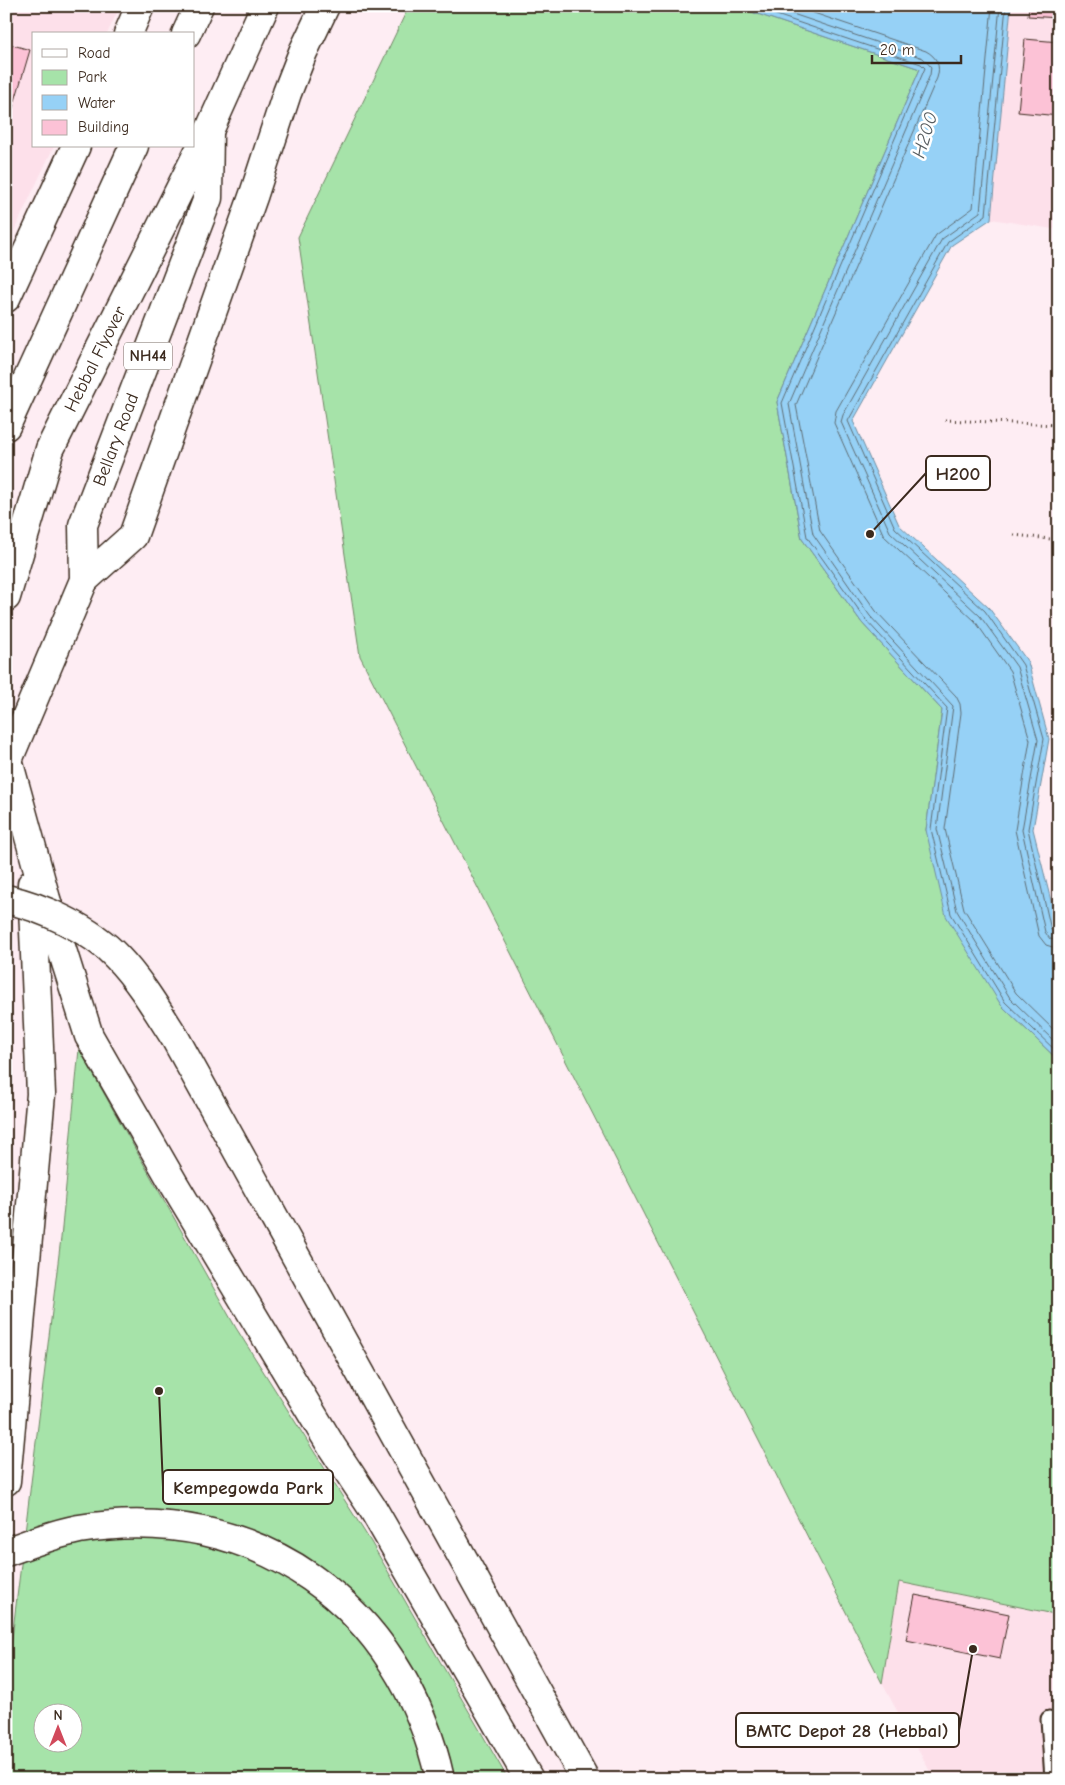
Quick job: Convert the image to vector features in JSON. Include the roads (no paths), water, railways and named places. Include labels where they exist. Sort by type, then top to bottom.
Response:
[{"type":"main road","points":[[187,32],[199,6]]},
{"type":"main road","name":"Bellary Road","points":[[7,767],[84,580],[83,525],[208,198],[209,131],[265,6]]},
{"type":"main road","points":[[84,580],[133,536],[254,194],[287,93],[303,52],[325,6]]},
{"type":"main road","points":[[129,32],[137,7]]},
{"type":"main road","name":"Hebbal Flyover","points":[[6,597],[50,449],[209,131]]},
{"type":"main road","points":[[6,298],[75,148]]},
{"type":"main road","points":[[6,426],[133,148]]},
{"type":"main road","points":[[7,767],[89,1036],[174,1184],[332,1447],[373,1509],[529,1779]]},
{"type":"main road","points":[[6,1481],[41,1094],[30,840]]},
{"type":"main road","points":[[6,899],[32,905],[82,930],[116,956],[147,993],[175,1038],[585,1779]]},
{"type":"main road","points":[[6,1552],[34,1541],[78,1530],[119,1526],[175,1526],[222,1536],[278,1556],[318,1581],[353,1612],[379,1641],[400,1674],[418,1710],[434,1751],[440,1779]]},
{"type":"lane","points":[[1053,1779],[1049,1719],[1059,1721]]},
{"type":"water","points":[[734,6],[1011,6],[991,219],[952,245],[853,421],[899,525],[989,608],[1028,662],[1049,739],[1033,829],[1059,933],[1059,1061],[1001,1005],[946,916],[926,830],[942,710],[862,623],[802,539],[777,402],[920,69]]},
{"type":"place","name":"H200","points":[[870,534]]},
{"type":"place","name":"Kempegowda Park","points":[[159,1391]]},
{"type":"place","name":"BMTC Depot 28 (Hebbal)","points":[[973,1649]]}]
